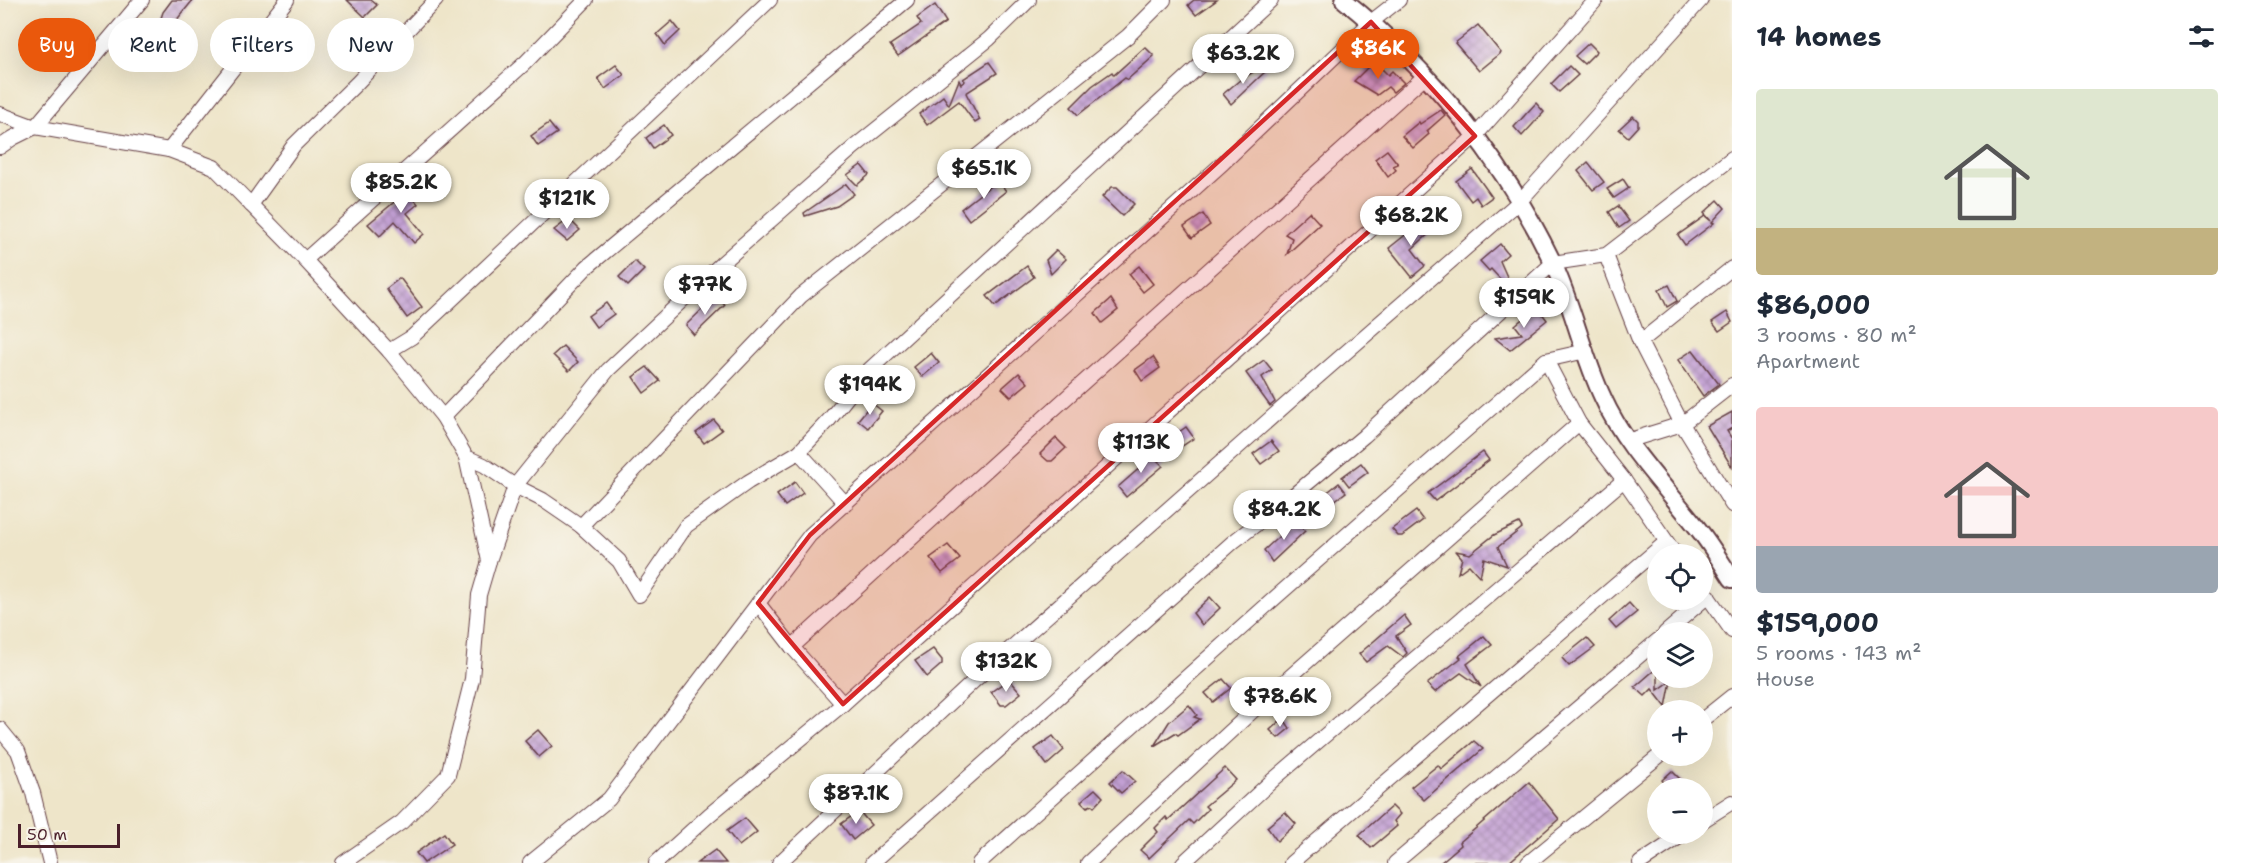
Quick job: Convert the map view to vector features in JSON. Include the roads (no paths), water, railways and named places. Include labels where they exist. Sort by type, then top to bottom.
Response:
[{"type":"street","points":[[0,147],[35,127],[142,0]]},
{"type":"street","points":[[169,150],[287,0]]},
{"type":"street","points":[[251,205],[294,145],[436,0]]},
{"type":"street","points":[[305,260],[525,63],[586,0]]},
{"type":"street","points":[[389,351],[412,337],[770,0]]},
{"type":"street","points":[[442,417],[587,267],[907,0]]},
{"type":"street","points":[[343,863],[402,822],[448,776],[472,679],[479,595],[515,486],[608,370],[712,273],[853,148],[989,39],[1029,0]]},
{"type":"street","points":[[581,526],[801,296],[1128,36],[1164,0]]},
{"type":"street","points":[[466,457],[543,500],[581,526],[619,561],[639,595],[686,526],[748,482],[799,452],[829,420],[868,371],[1270,0]]},
{"type":"street","points":[[1344,0],[1371,22],[1425,76],[1475,136],[1520,201],[1553,263],[1603,398],[1627,441],[1701,532],[1732,579]]},
{"type":"street","points":[[531,863],[609,799],[810,535],[1223,163],[1371,22],[1399,0]]},
{"type":"street","points":[[656,863],[709,815],[843,704],[1475,136],[1547,52],[1596,0]]},
{"type":"street","points":[[779,863],[976,680],[1298,394],[1520,201],[1701,0]]},
{"type":"street","points":[[792,647],[1425,76]]},
{"type":"street","points":[[0,114],[35,127],[169,150],[214,167],[305,260],[389,351],[442,417],[466,457],[489,561]]},
{"type":"street","points":[[872,863],[1233,542],[1364,436],[1553,263],[1606,255],[1732,158]]},
{"type":"street","points":[[1606,255],[1640,342],[1682,424],[1731,499]]},
{"type":"street","points":[[1640,342],[1732,268]]},
{"type":"street","points":[[979,863],[1276,597],[1546,360],[1586,351]]},
{"type":"street","points":[[1291,863],[1666,542],[1624,480],[1579,423],[1546,360]]},
{"type":"street","points":[[1627,441],[1682,424],[1732,386]]},
{"type":"street","points":[[1088,863],[1284,682],[1579,423]]},
{"type":"street","points":[[799,452],[845,503]]},
{"type":"street","points":[[1183,863],[1274,779],[1624,480]]},
{"type":"street","points":[[758,603],[792,647],[843,704]]},
{"type":"street","points":[[1713,604],[1732,631]]},
{"type":"street","points":[[1676,622],[1688,610]]},
{"type":"street","points":[[1395,863],[1647,649]]},
{"type":"street","points":[[1713,711],[1732,696]]},
{"type":"street","points":[[0,729],[18,751],[33,793],[50,863]]},
{"type":"street","points":[[1527,863],[1647,766]]},
{"type":"street","points":[[1713,814],[1732,802]]},
{"type":"street","points":[[1640,863],[1669,844]]}]
